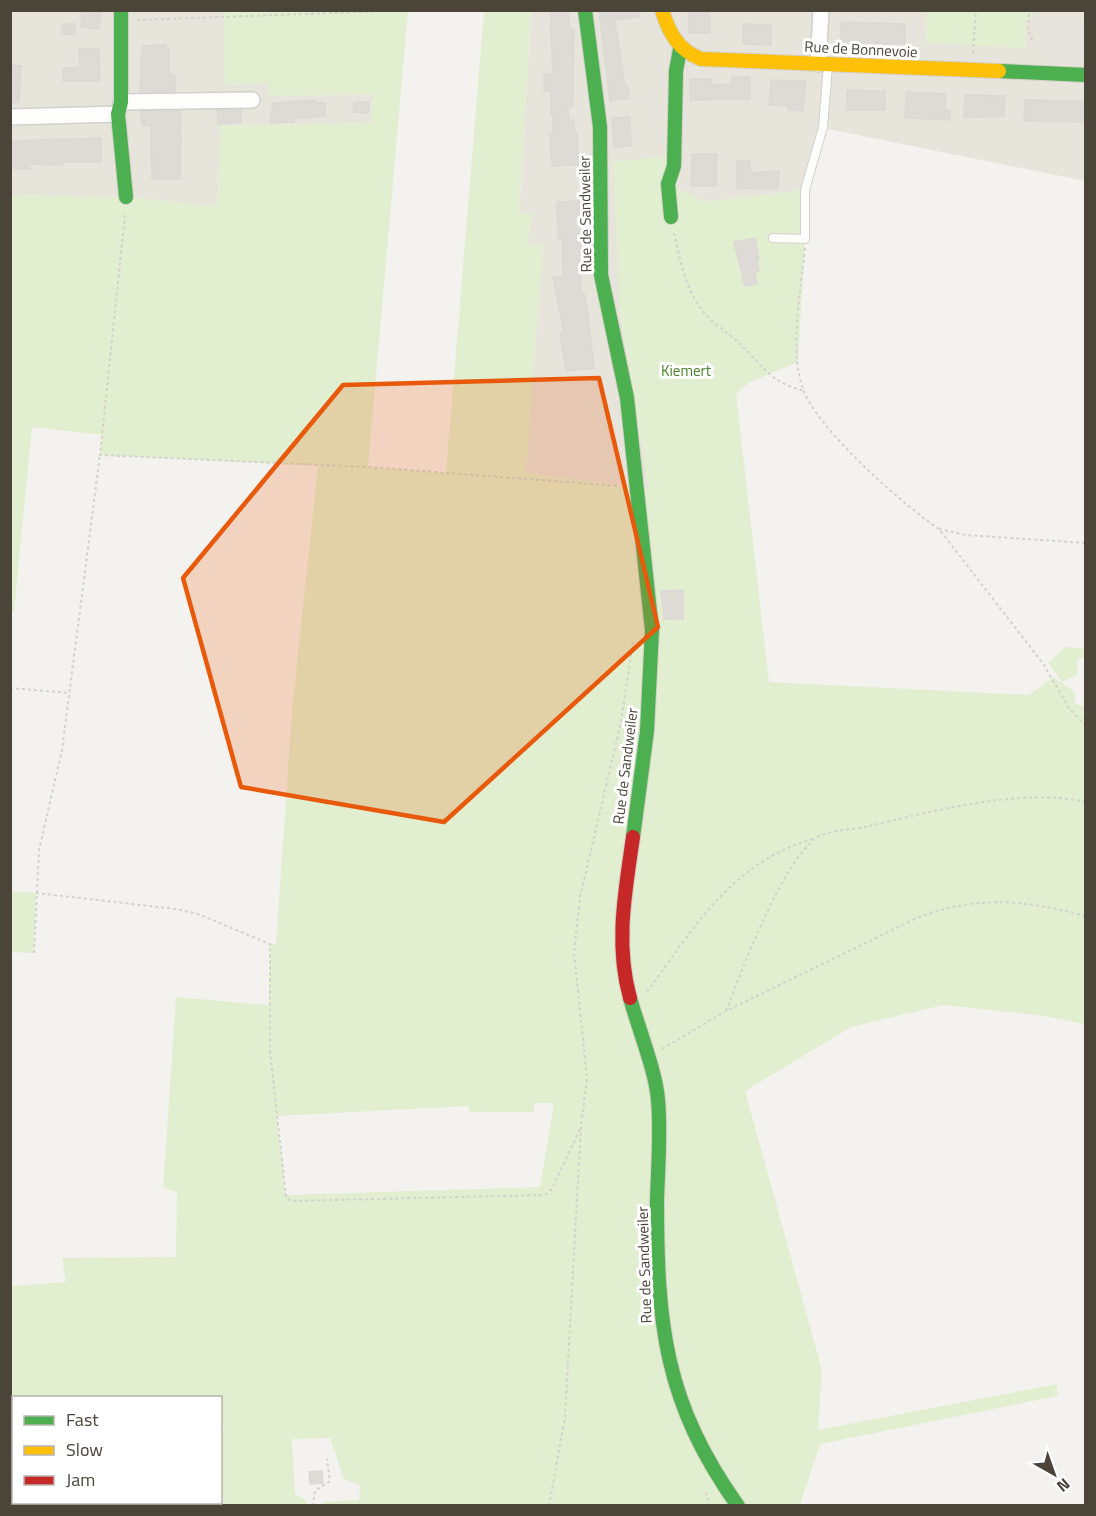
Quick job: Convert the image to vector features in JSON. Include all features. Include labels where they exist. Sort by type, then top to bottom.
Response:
[{"type":"main road","name":"Rue de Sandweiler","points":[[585,10],[600,127],[602,274],[627,398],[649,586],[651,662],[647,731],[620,931],[622,970],[649,1057],[658,1098],[657,1253],[660,1313],[671,1373],[690,1426],[721,1482],[738,1506]]},
{"type":"main road","points":[[662,10],[669,31],[680,49],[676,71],[674,166],[668,184],[670,217]]},
{"type":"main road","points":[[120,16],[119,108],[126,197]]},
{"type":"main road","name":"Rue de Bonnevoie","points":[[680,49],[701,59],[1086,75]]},
{"type":"street","points":[[821,10],[823,64]]},
{"type":"street","points":[[10,117],[252,100]]},
{"type":"lane","points":[[773,238],[805,239],[805,190],[823,128],[823,64]]},
{"type":"path","points":[[120,16],[390,10]]},
{"type":"path","points":[[972,71],[976,10]]},
{"type":"path","points":[[1024,10],[1029,14],[1028,30],[1033,42]]},
{"type":"path","points":[[34,953],[39,850],[62,750],[70,693],[124,244],[126,197]]},
{"type":"path","points":[[670,217],[689,288],[702,311],[741,345],[767,375],[783,385],[804,392]]},
{"type":"path","points":[[805,239],[798,318],[798,362],[804,392],[821,418],[850,450],[919,515],[939,529],[1026,645],[1044,665],[1069,708],[1086,726]]},
{"type":"path","points":[[100,455],[368,467],[638,487]]},
{"type":"path","points":[[939,529],[966,535],[1086,543]]},
{"type":"path","points":[[549,1506],[566,1417],[581,1126],[587,1079],[574,953],[580,897],[621,723],[633,634]]},
{"type":"path","points":[[10,688],[70,693]]},
{"type":"path","points":[[647,992],[711,905],[746,872],[786,846],[961,806],[1047,799],[1086,802]]},
{"type":"path","points":[[726,1011],[795,860],[818,837]]},
{"type":"path","points":[[36,893],[176,909],[198,914],[270,944],[270,1051],[286,1196],[290,1201],[545,1196],[552,1190],[581,1126]]},
{"type":"path","points":[[649,1057],[726,1011],[919,917],[951,905],[978,901],[1041,905],[1086,916]]},
{"type":"path","points":[[313,1506],[315,1491],[330,1481],[327,1459]]},
{"type":"highlighted area","points":[[599,378],[658,627],[444,822],[241,787],[183,578],[343,385]]},
{"type":"shaded area","points":[[11,11],[224,11],[226,85],[268,83],[269,96],[374,94],[371,123],[220,126],[218,196],[213,206],[126,197],[11,195]]},
{"type":"shaded area","points":[[531,11],[1085,11],[1085,181],[823,128],[805,190],[704,202],[668,184],[620,312],[649,489],[525,473],[543,246],[527,246],[532,214],[519,213]]},
{"type":"shaded area","points":[[1042,21],[1085,23],[1085,61],[1056,58],[1053,50],[1041,48]]},
{"type":"green space","name":"Kiemert","points":[[224,11],[408,11],[368,467],[446,473],[484,11],[531,11],[519,213],[532,214],[527,246],[543,245],[526,473],[649,489],[620,312],[613,162],[660,157],[673,159],[668,184],[704,202],[805,190],[805,239],[798,362],[750,382],[736,394],[769,682],[1029,695],[1053,677],[1075,692],[1075,704],[1086,707],[1085,1024],[1038,1015],[943,1005],[851,1027],[745,1091],[822,1370],[818,1430],[1057,1384],[1057,1396],[820,1444],[800,1505],[324,1505],[323,1502],[359,1500],[360,1485],[344,1479],[330,1438],[292,1439],[295,1494],[306,1500],[306,1505],[212,1505],[222,1504],[222,1430],[224,1426],[222,1426],[222,1396],[12,1396],[12,1454],[11,1286],[66,1282],[62,1258],[176,1257],[177,1192],[163,1188],[176,997],[269,1005],[270,944],[276,945],[292,711],[318,466],[100,455],[102,435],[32,427],[14,613],[11,612],[11,195],[126,197],[213,206],[218,196],[220,126],[371,123],[373,94],[269,96],[267,83],[225,85]],"holes":[[[534,1103],[554,1103],[540,1187],[286,1195],[277,1116],[468,1106],[469,1112],[534,1112]]]},
{"type":"green space","points":[[927,11],[1032,11],[1031,19],[1026,19],[1025,48],[925,43]]},
{"type":"green space","points":[[1065,647],[1085,649],[1085,656],[1077,660],[1078,674],[1062,682],[1048,663]]},
{"type":"green space","points":[[11,891],[36,893],[34,953],[11,952]]},
{"type":"building","points":[[82,10],[101,10],[99,29],[81,27]]},
{"type":"building","points":[[550,10],[568,10],[570,30],[574,30],[573,106],[568,107],[569,120],[574,120],[574,132],[577,132],[579,165],[552,166],[551,91],[544,91],[544,74],[553,74]]},
{"type":"building","points":[[599,10],[639,10],[639,17],[615,20],[625,86],[628,86],[630,98],[610,101]]},
{"type":"building","points":[[689,10],[710,10],[710,33],[689,33]]},
{"type":"building","points":[[841,22],[905,24],[905,44],[840,43]]},
{"type":"building","points":[[62,24],[75,24],[75,35],[62,34]]},
{"type":"building","points":[[743,24],[771,25],[771,45],[743,44]]},
{"type":"building","points":[[166,45],[166,50],[169,50],[169,75],[175,75],[175,91],[140,92],[142,46]]},
{"type":"building","points":[[99,48],[100,81],[63,81],[63,68],[80,67],[79,49]]},
{"type":"building","points":[[10,65],[21,66],[19,102],[10,102]]},
{"type":"building","points":[[732,76],[750,77],[750,99],[690,100],[690,79],[712,79],[712,85],[732,84]]},
{"type":"building","points":[[771,80],[806,81],[803,111],[788,110],[788,106],[769,105]]},
{"type":"building","points":[[847,90],[885,91],[885,110],[846,110]]},
{"type":"building","points":[[906,92],[946,94],[945,110],[950,110],[950,120],[905,118]]},
{"type":"building","points":[[965,95],[1005,96],[1004,116],[964,118]]},
{"type":"building","points":[[316,100],[315,103],[325,103],[325,116],[294,119],[294,122],[270,123],[273,103]]},
{"type":"building","points":[[1025,100],[1086,101],[1086,122],[1024,121]]},
{"type":"building","points":[[354,102],[369,102],[368,113],[353,112]]},
{"type":"building","points":[[217,110],[241,110],[241,123],[218,124]]},
{"type":"building","points":[[141,111],[181,111],[180,179],[152,179],[151,125],[142,126]]},
{"type":"building","points":[[630,117],[631,146],[614,147],[612,118]]},
{"type":"building","points":[[101,138],[101,162],[63,162],[63,165],[29,164],[30,169],[10,168],[10,141]]},
{"type":"building","points":[[692,154],[717,154],[716,186],[691,186]]},
{"type":"building","points":[[737,161],[750,161],[750,173],[779,171],[778,189],[737,188]]},
{"type":"building","points":[[580,201],[581,293],[584,293],[588,315],[594,368],[566,371],[560,333],[564,332],[553,277],[563,277],[562,239],[558,239],[557,202]]},
{"type":"building","points":[[755,238],[759,259],[757,260],[759,271],[755,272],[757,284],[745,286],[734,242]]},
{"type":"building","points":[[683,590],[683,619],[664,619],[661,591]]},
{"type":"building","points":[[322,1471],[323,1483],[310,1484],[309,1472]]},
{"type":"traffic: fast","points":[[121,10],[121,102],[118,114],[126,197]]},
{"type":"traffic: fast","points":[[585,10],[600,127],[601,275],[627,398],[652,630],[647,731],[633,837]]},
{"type":"traffic: fast","points":[[671,217],[668,184],[674,166],[676,71],[680,49]]},
{"type":"traffic: fast","points":[[999,71],[1086,75]]},
{"type":"traffic: fast","points":[[630,998],[657,1089],[659,1286],[670,1360],[680,1396],[694,1432],[713,1468],[738,1506]]},
{"type":"traffic: slow","points":[[662,10],[680,46],[701,59],[999,71]]},
{"type":"traffic: jam","points":[[630,998],[625,978],[622,938],[633,837]]}]
